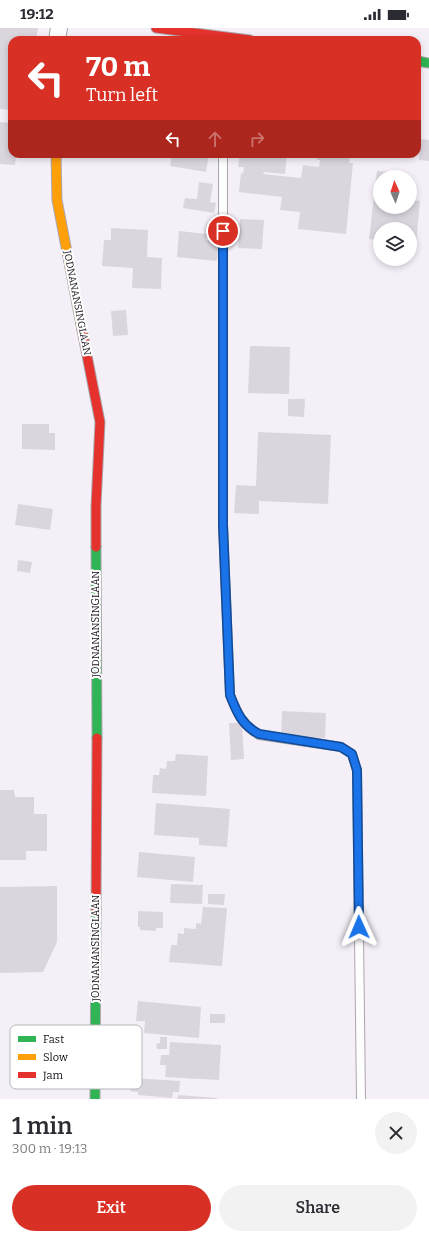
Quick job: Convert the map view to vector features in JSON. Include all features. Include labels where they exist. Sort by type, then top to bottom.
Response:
[{"type":"street","points":[[156,28],[213,36]]},
{"type":"street","name":"JODNANANSINGLAAN","points":[[56,158],[57,200],[100,422],[96,506],[97,796],[95,1025]]},
{"type":"street","name":"JODNANANSINGLAAN","points":[[95,1089],[95,1099]]},
{"type":"lane","points":[[223,158],[223,525],[230,695],[241,720],[249,729],[259,734],[341,747],[352,754],[357,770],[361,1099]]},
{"type":"building","points":[[0,28],[38,28],[37,36],[8,36],[8,110],[0,109]]},
{"type":"building","points":[[0,122],[8,123],[8,158],[16,158],[15,165],[0,164]]},
{"type":"building","points":[[421,139],[429,140],[429,161],[419,160],[419,158],[421,158]]},
{"type":"building","points":[[171,158],[208,158],[206,172],[170,166]]},
{"type":"building","points":[[239,158],[287,158],[285,174],[264,172],[263,174],[301,178],[303,165],[319,167],[320,160],[317,160],[317,158],[350,158],[349,163],[353,163],[346,234],[298,229],[300,212],[280,210],[282,197],[239,192],[241,173],[243,174],[244,167],[238,167]]},
{"type":"building","points":[[199,182],[213,184],[210,202],[216,203],[214,213],[183,208],[185,198],[197,199]]},
{"type":"building","points":[[417,201],[420,201],[417,233],[417,222],[373,222],[373,239],[369,239],[373,205],[373,214],[417,214]]},
{"type":"building","points":[[240,219],[264,220],[262,249],[238,248]]},
{"type":"building","points":[[111,228],[148,230],[147,257],[162,258],[161,289],[132,288],[133,268],[102,266],[104,240],[111,240]]},
{"type":"building","points":[[179,231],[207,234],[206,240],[219,242],[217,261],[177,257]]},
{"type":"building","points":[[126,310],[128,335],[113,336],[111,311]]},
{"type":"building","points":[[250,346],[290,347],[289,394],[248,393]]},
{"type":"building","points":[[288,399],[305,399],[304,417],[288,416]]},
{"type":"building","points":[[22,424],[49,424],[49,433],[55,433],[55,450],[22,449]]},
{"type":"building","points":[[258,432],[331,435],[328,504],[259,501],[259,514],[234,513],[236,485],[256,486]]},
{"type":"building","points":[[18,504],[53,509],[50,530],[15,525]]},
{"type":"building","points":[[18,560],[32,562],[30,573],[17,571]]},
{"type":"building","points":[[282,711],[326,713],[325,738],[281,737]]},
{"type":"building","points":[[229,723],[242,723],[244,759],[231,760]]},
{"type":"building","points":[[176,754],[208,756],[206,796],[152,793],[153,775],[159,775],[160,768],[166,769],[167,761],[175,761]]},
{"type":"building","points":[[0,790],[14,790],[15,797],[34,797],[34,814],[47,814],[47,851],[26,851],[26,860],[0,860]]},
{"type":"building","points":[[156,803],[230,809],[227,847],[199,845],[199,838],[154,835]]},
{"type":"building","points":[[139,852],[195,857],[193,882],[137,877]]},
{"type":"building","points":[[171,884],[203,885],[202,904],[170,903]]},
{"type":"building","points":[[57,886],[57,942],[43,972],[0,973],[0,887]]},
{"type":"building","points":[[208,894],[225,894],[224,905],[208,904]]},
{"type":"building","points":[[203,907],[227,908],[222,966],[169,962],[171,945],[177,945],[178,933],[184,934],[184,928],[196,929],[196,923],[201,924]]},
{"type":"building","points":[[138,911],[163,912],[163,928],[156,928],[156,931],[140,930],[140,927],[138,927]]},
{"type":"building","points":[[138,1001],[201,1007],[199,1038],[144,1033],[145,1021],[136,1021]]},
{"type":"building","points":[[210,1014],[225,1014],[225,1023],[210,1023]]},
{"type":"building","points":[[160,1037],[167,1037],[167,1049],[157,1049],[156,1044],[160,1043]]},
{"type":"building","points":[[170,1042],[221,1045],[219,1080],[165,1077],[166,1065],[160,1065],[161,1055],[169,1055]]},
{"type":"building","points":[[142,1079],[180,1081],[179,1092],[173,1092],[172,1098],[138,1095],[138,1092],[130,1091],[130,1089],[142,1089]]},
{"type":"building","points":[[178,1095],[217,1098],[217,1099],[177,1099]]},
{"type":"traffic: fast","points":[[421,62],[429,63]]},
{"type":"traffic: fast","points":[[96,547],[97,738]]},
{"type":"traffic: fast","points":[[95,1025],[96,909]]},
{"type":"traffic: fast","points":[[95,1089],[95,1099]]},
{"type":"traffic: slow","points":[[56,158],[57,200],[82,330]]},
{"type":"traffic: jam","points":[[156,28],[219,36]]},
{"type":"traffic: jam","points":[[82,330],[100,422],[96,506],[96,547]]},
{"type":"traffic: jam","points":[[96,909],[97,738]]},
{"type":"route","points":[[223,231],[223,525],[230,695],[241,720],[249,729],[259,734],[341,747],[352,754],[357,770],[359,927]]}]
